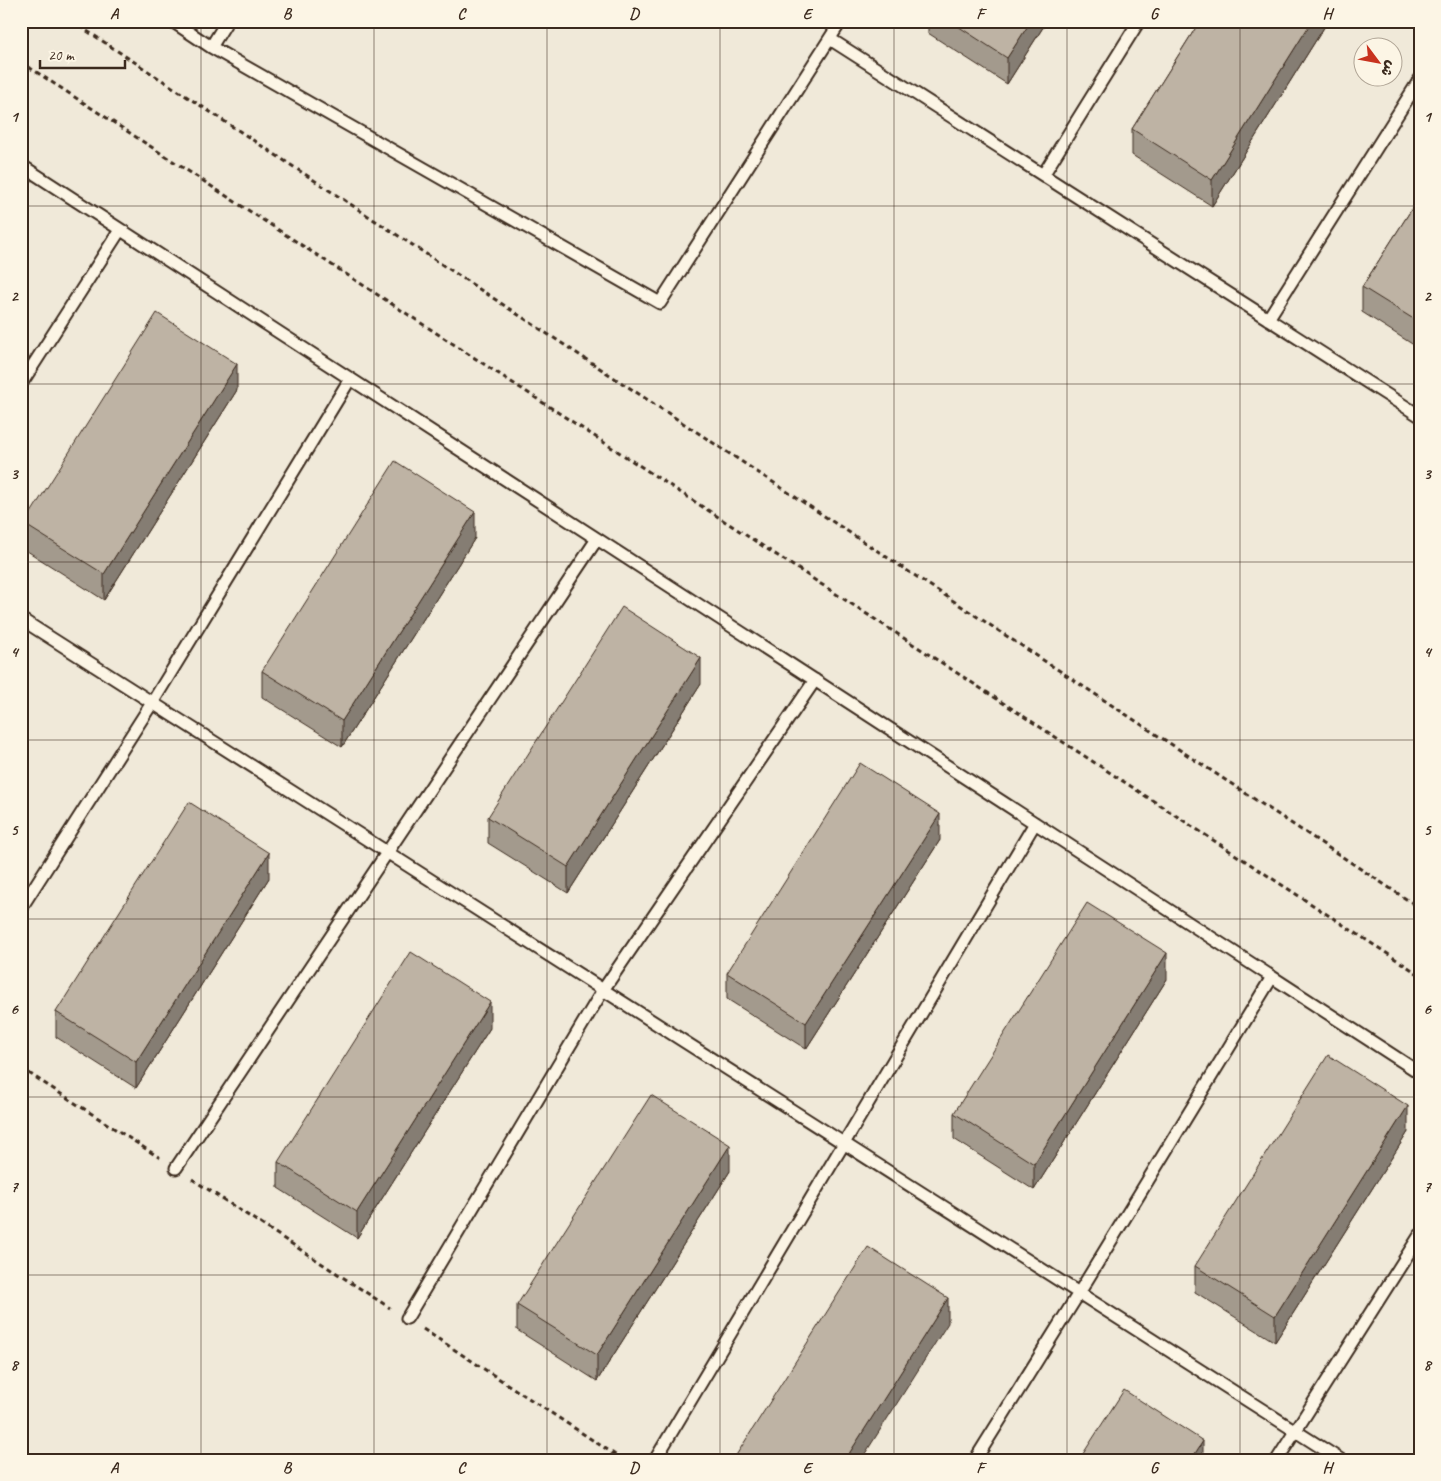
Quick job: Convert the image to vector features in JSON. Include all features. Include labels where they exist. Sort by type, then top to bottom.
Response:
[{"type":"lane","points":[[172,21],[211,47],[660,303],[841,21]]},
{"type":"lane","points":[[211,47],[226,21]]},
{"type":"lane","points":[[1043,175],[1139,21]]},
{"type":"lane","points":[[830,39],[1420,416]]},
{"type":"lane","points":[[1268,319],[1420,79]]},
{"type":"lane","points":[[21,165],[1420,1073]]},
{"type":"lane","points":[[21,384],[120,230]]},
{"type":"lane","points":[[21,908],[152,703],[350,379]]},
{"type":"lane","points":[[176,1168],[597,539]]},
{"type":"lane","points":[[21,619],[1340,1460]]},
{"type":"lane","points":[[406,1318],[603,990],[815,680]]},
{"type":"lane","points":[[655,1460],[1035,823]]},
{"type":"lane","points":[[975,1460],[1272,977]]},
{"type":"lane","points":[[1277,1460],[1420,1235]]},
{"type":"path","points":[[72,21],[1420,908]]},
{"type":"path","points":[[21,62],[1420,975]]},
{"type":"path","points":[[21,1068],[623,1460]]},
{"type":"building","points":[[950,21],[1031,21],[1007,58]]},
{"type":"building","points":[[1200,21],[1312,21],[1212,180],[1132,129]]},
{"type":"building","points":[[1420,196],[1420,323],[1362,287]]},
{"type":"building","points":[[157,313],[237,364],[104,574],[24,524]]},
{"type":"building","points":[[395,461],[475,512],[342,721],[262,671]]},
{"type":"building","points":[[622,607],[701,658],[568,867],[488,817]]},
{"type":"building","points":[[860,763],[940,814],[806,1023],[727,973]]},
{"type":"building","points":[[189,802],[269,853],[136,1062],[56,1012]]},
{"type":"building","points":[[1087,903],[1167,953],[1034,1164],[954,1113]]},
{"type":"building","points":[[411,952],[490,1002],[357,1212],[278,1162]]},
{"type":"building","points":[[1328,1055],[1408,1106],[1275,1316],[1195,1266]]},
{"type":"building","points":[[651,1095],[730,1145],[597,1355],[517,1305]]},
{"type":"building","points":[[868,1247],[948,1298],[845,1460],[739,1460],[735,1457]]},
{"type":"building","points":[[1124,1390],[1203,1441],[1191,1460],[1079,1460]]}]
